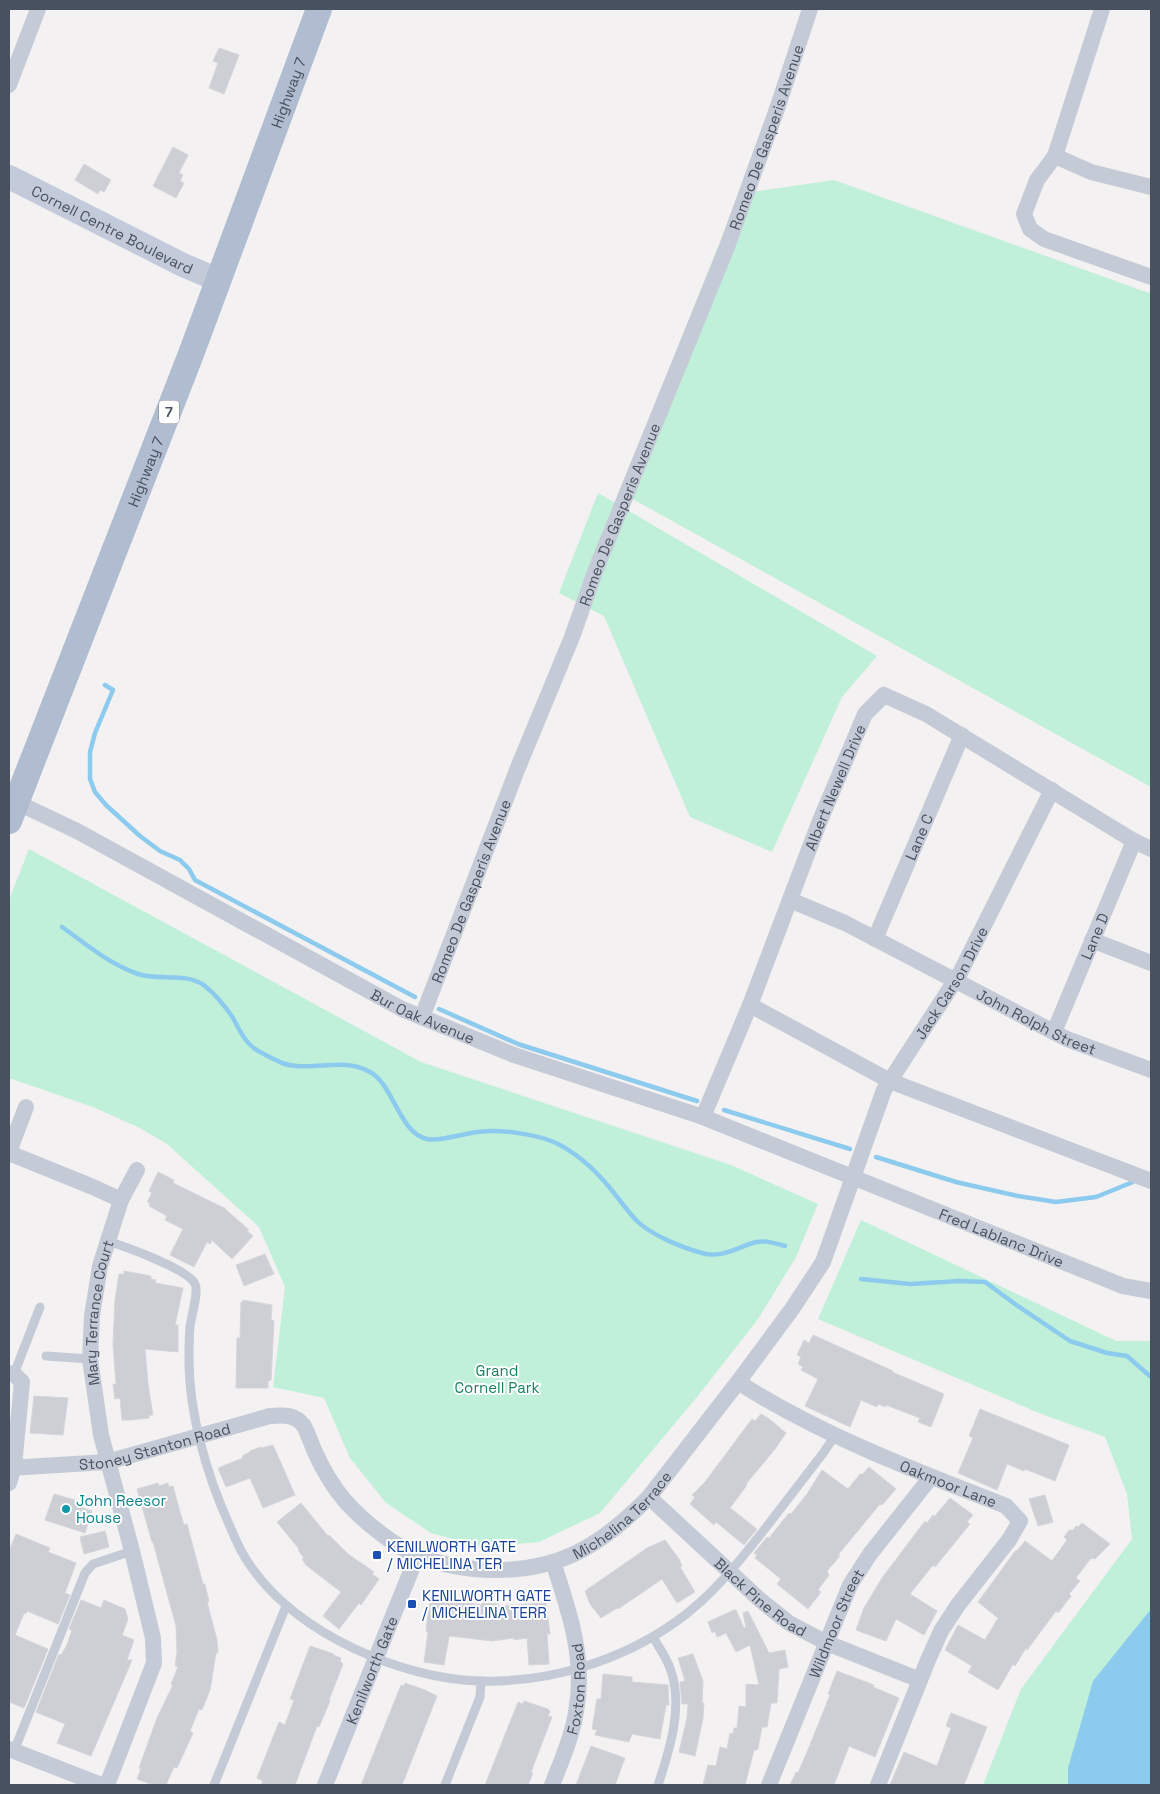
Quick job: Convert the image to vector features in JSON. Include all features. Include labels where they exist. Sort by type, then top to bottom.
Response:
[{"type":"main road","name":"Highway 7","points":[[11,812],[191,354],[319,9]]},
{"type":"street","points":[[10,78],[38,9]]},
{"type":"street","name":"Romeo De Gasperis Avenue","points":[[422,1017],[514,779],[572,637],[600,560],[727,247],[777,109],[810,9]]},
{"type":"street","points":[[1102,9],[1055,156],[1037,180],[1024,214],[1030,229],[1044,239],[1151,276]]},
{"type":"street","points":[[1055,156],[1090,172],[1151,185]]},
{"type":"street","name":"Cornell Centre Boulevard","points":[[9,177],[183,265],[218,280]]},
{"type":"street","name":"Albert Newell Drive","points":[[703,1117],[750,1005],[819,823],[865,714],[884,695],[926,714],[1134,841],[1151,849]]},
{"type":"street","name":"Lane C","points":[[875,939],[962,735]]},
{"type":"street","name":"Jack Carson Drive","points":[[853,1177],[884,1090],[955,980],[1052,790]]},
{"type":"street","name":"Bur Oak Avenue","points":[[11,812],[77,831],[402,1009],[514,1056],[703,1117],[853,1177]]},
{"type":"street","name":"Lane D","points":[[1054,1032],[1134,841]]},
{"type":"street","name":"John Rolph Street","points":[[790,900],[844,923],[1067,1039],[1151,1070]]},
{"type":"street","points":[[1092,940],[1151,963]]},
{"type":"street","points":[[750,1005],[890,1081],[1151,1181]]},
{"type":"street","points":[[26,1107],[9,1152],[120,1200]]},
{"type":"street","name":"Mary Terrance Court","points":[[107,1785],[154,1662],[153,1638],[101,1435],[90,1358],[92,1316],[100,1266],[120,1200],[137,1170]]},
{"type":"street","name":"Fred Lablanc Drive","points":[[853,1177],[1123,1286],[1151,1291]]},
{"type":"street","name":"Michelina Terrace","points":[[292,1417],[299,1420],[304,1426],[324,1469],[345,1501],[379,1532],[417,1556],[462,1567],[508,1570],[553,1562],[572,1554],[602,1538],[632,1514],[649,1497],[738,1382],[792,1309],[823,1262],[853,1177]]},
{"type":"street","points":[[9,1484],[22,1382],[12,1374]]},
{"type":"street","name":"Oakmoor Lane","points":[[738,1382],[762,1398],[835,1435],[931,1477],[1006,1506],[1020,1521],[1009,1540],[958,1604],[941,1631],[878,1785]]},
{"type":"street","name":"Stoney Stanton Road","points":[[10,1466],[107,1462],[270,1416],[285,1415],[292,1417]]},
{"type":"street","name":"Wildmoor Street","points":[[769,1785],[850,1585],[870,1554],[931,1477]]},
{"type":"street","name":"Black Pine Road","points":[[649,1497],[730,1572],[789,1623],[827,1643],[920,1680]]},
{"type":"street","name":"Kenilworth Gate","points":[[325,1785],[417,1556]]},
{"type":"street","name":"Foxton Road","points":[[552,1785],[576,1713],[580,1667],[578,1647],[570,1615],[553,1562]]},
{"type":"street","points":[[11,1750],[101,1785]]},
{"type":"lane","points":[[107,1241],[137,1250],[186,1275],[195,1283],[196,1291],[190,1328],[189,1362],[194,1410],[213,1485],[229,1525],[244,1555],[262,1580],[286,1606],[333,1637],[376,1658],[417,1672],[480,1681],[532,1678],[561,1673],[616,1655],[653,1637],[679,1620],[698,1604],[730,1572],[824,1452],[835,1435]]},
{"type":"lane","points":[[12,1374],[40,1307]]},
{"type":"lane","points":[[46,1356],[90,1358]]},
{"type":"lane","points":[[11,1750],[85,1573],[92,1564],[132,1551]]},
{"type":"lane","points":[[214,1785],[286,1606]]},
{"type":"lane","points":[[653,1637],[670,1668],[676,1694],[673,1727],[658,1785]]},
{"type":"lane","points":[[444,1785],[480,1697],[480,1681]]},
{"type":"green space","points":[[834,180],[1149,293],[1151,291],[1151,787],[620,492],[739,194]]},
{"type":"green space","points":[[598,493],[877,656],[842,697],[772,852],[690,817],[604,616],[559,593]]},
{"type":"green space","name":"Grand Cornell Park","points":[[29,849],[421,1062],[731,1165],[818,1204],[796,1257],[758,1319],[697,1397],[600,1513],[539,1542],[482,1547],[431,1533],[386,1503],[350,1458],[324,1398],[273,1387],[285,1287],[259,1227],[167,1144],[140,1128],[93,1107],[9,1078],[9,900]]},
{"type":"green space","points":[[861,1220],[1116,1341],[1151,1341],[1151,1785],[983,1785],[1021,1689],[1132,1539],[1127,1494],[1105,1437],[1039,1413],[818,1319]]},
{"type":"water","points":[[1151,1609],[1151,1785],[1068,1785],[1068,1768],[1093,1681]]},
{"type":"building","points":[[219,48],[239,55],[224,94],[209,88],[218,63],[213,61]]},
{"type":"building","points":[[173,147],[188,155],[179,173],[183,175],[180,181],[184,183],[176,198],[153,186]]},
{"type":"building","points":[[84,164],[111,180],[104,192],[100,190],[98,194],[75,180]]},
{"type":"building","points":[[158,1172],[174,1180],[173,1183],[224,1208],[249,1230],[247,1231],[253,1236],[232,1259],[212,1240],[210,1244],[207,1242],[194,1267],[170,1255],[183,1229],[165,1220],[167,1216],[149,1206],[150,1203],[147,1202],[152,1193],[149,1191]]},
{"type":"building","points":[[265,1254],[274,1274],[244,1286],[236,1265]]},
{"type":"building","points":[[124,1271],[151,1276],[151,1279],[156,1280],[155,1283],[183,1288],[175,1325],[178,1325],[178,1352],[145,1349],[153,1415],[149,1415],[149,1418],[131,1420],[122,1420],[120,1398],[115,1399],[113,1384],[116,1384],[113,1345],[115,1300],[119,1274],[124,1274]]},
{"type":"building","points":[[243,1300],[272,1305],[271,1320],[274,1321],[271,1380],[268,1381],[268,1388],[236,1388],[237,1338],[240,1338],[241,1302]]},
{"type":"building","points":[[813,1335],[944,1394],[931,1427],[918,1422],[920,1418],[886,1405],[886,1407],[878,1404],[877,1407],[861,1400],[850,1427],[805,1406],[818,1379],[801,1370],[803,1367],[798,1364],[801,1357],[797,1355],[804,1340],[809,1343]]},
{"type":"building","points":[[34,1396],[68,1398],[63,1435],[30,1433]]},
{"type":"building","points":[[980,1409],[1069,1445],[1055,1481],[1007,1464],[997,1490],[958,1473],[973,1438],[969,1436]]},
{"type":"building","points":[[761,1414],[786,1433],[746,1484],[730,1508],[757,1529],[744,1545],[716,1522],[714,1525],[690,1504],[695,1497],[692,1495],[705,1482],[752,1419],[755,1421]]},
{"type":"building","points":[[273,1445],[295,1495],[263,1508],[250,1478],[226,1487],[218,1468],[243,1458],[242,1456],[250,1451]]},
{"type":"building","points":[[869,1467],[896,1489],[882,1505],[880,1504],[838,1555],[840,1556],[827,1571],[829,1575],[818,1590],[821,1592],[808,1609],[777,1584],[781,1579],[755,1558],[757,1555],[754,1553],[789,1513],[791,1514],[807,1494],[822,1470],[848,1489],[860,1474],[863,1474]]},
{"type":"building","points":[[158,1483],[159,1486],[168,1483],[169,1487],[173,1486],[184,1525],[187,1524],[203,1584],[205,1584],[218,1653],[216,1653],[210,1690],[202,1710],[199,1709],[190,1731],[193,1733],[177,1768],[174,1767],[166,1785],[153,1785],[137,1779],[141,1769],[139,1768],[157,1718],[173,1685],[171,1684],[178,1667],[175,1666],[177,1652],[176,1626],[137,1489]]},
{"type":"building","name":"John Reesor House","points":[[54,1494],[75,1500],[74,1502],[84,1505],[83,1508],[92,1511],[85,1533],[45,1520]]},
{"type":"building","points":[[1045,1495],[1053,1522],[1038,1526],[1029,1499]]},
{"type":"building","points":[[950,1498],[973,1515],[967,1522],[970,1524],[910,1594],[937,1611],[924,1635],[896,1619],[886,1641],[856,1630],[864,1608],[882,1578],[925,1521],[927,1523],[933,1515],[934,1517]]},
{"type":"building","points":[[301,1503],[328,1536],[348,1554],[374,1572],[372,1574],[379,1579],[361,1605],[359,1603],[339,1629],[323,1616],[341,1592],[306,1565],[299,1549],[277,1522]]},
{"type":"building","points":[[1082,1523],[1110,1544],[1095,1559],[1091,1558],[1076,1578],[1080,1581],[1069,1594],[1071,1596],[1058,1613],[1056,1611],[1027,1650],[1026,1648],[1015,1666],[1013,1664],[998,1690],[968,1672],[972,1666],[945,1650],[958,1625],[985,1640],[998,1618],[978,1602],[1016,1550],[1025,1541],[1052,1561],[1067,1540],[1064,1537],[1069,1530],[1073,1530]]},
{"type":"building","points":[[105,1531],[109,1547],[84,1554],[80,1537]]},
{"type":"building","points":[[16,1534],[50,1548],[48,1552],[76,1563],[65,1593],[70,1595],[58,1624],[27,1611],[26,1614],[24,1613],[15,1635],[48,1649],[24,1708],[9,1702],[9,1551]]},
{"type":"building","points":[[665,1540],[679,1559],[682,1566],[680,1567],[695,1592],[677,1603],[662,1579],[618,1609],[601,1618],[590,1604],[585,1591],[647,1548]]},
{"type":"building","points":[[81,1600],[101,1608],[104,1600],[125,1609],[128,1619],[122,1635],[134,1640],[127,1660],[132,1660],[91,1756],[57,1743],[65,1724],[36,1712],[59,1654],[61,1655],[67,1645],[72,1630],[69,1629]]},
{"type":"building","points":[[439,1600],[482,1605],[482,1603],[498,1604],[498,1606],[546,1603],[550,1634],[547,1634],[549,1664],[529,1665],[527,1638],[492,1641],[450,1636],[444,1665],[424,1662],[429,1607],[431,1601],[438,1602]]},
{"type":"building","points":[[736,1610],[744,1628],[746,1627],[743,1613],[748,1611],[769,1653],[785,1650],[788,1667],[779,1669],[777,1703],[771,1703],[767,1727],[762,1727],[758,1748],[754,1750],[745,1785],[703,1785],[708,1765],[716,1766],[720,1747],[727,1749],[730,1733],[733,1734],[734,1728],[737,1728],[739,1706],[746,1707],[746,1684],[759,1685],[750,1645],[736,1652],[726,1633],[717,1637],[715,1631],[712,1633],[708,1622]]},
{"type":"building","points":[[310,1646],[341,1658],[340,1661],[343,1664],[330,1701],[319,1727],[317,1726],[295,1785],[261,1785],[263,1781],[257,1778],[279,1722],[285,1725],[294,1700],[290,1699]]},
{"type":"building","points":[[693,1654],[703,1681],[702,1703],[704,1703],[703,1718],[695,1756],[679,1752],[687,1718],[688,1704],[682,1704],[680,1682],[685,1681],[678,1658]]},
{"type":"building","points":[[837,1671],[874,1685],[873,1687],[899,1698],[875,1757],[849,1746],[834,1785],[790,1785],[796,1772],[798,1773],[810,1745],[830,1695],[828,1694]]},
{"type":"building","points":[[603,1674],[632,1677],[632,1682],[668,1685],[669,1705],[666,1705],[660,1739],[632,1734],[629,1742],[595,1735],[597,1730],[592,1729],[597,1699],[601,1699]]},
{"type":"building","points":[[405,1683],[437,1696],[402,1785],[361,1785],[401,1685],[404,1686]]},
{"type":"building","points":[[524,1701],[548,1709],[550,1711],[548,1716],[552,1717],[528,1785],[485,1785],[518,1702],[523,1704]]},
{"type":"building","points":[[951,1713],[987,1727],[964,1785],[890,1785],[904,1752],[937,1766],[951,1728],[946,1726]]},
{"type":"building","points":[[591,1746],[625,1758],[615,1785],[576,1785]]},
{"type":"waterway","points":[[105,685],[113,690],[95,733],[90,752],[90,779],[95,792],[106,805],[140,836],[160,851],[180,860],[189,869],[195,880],[415,997]]},
{"type":"waterway","points":[[62,927],[98,953],[127,970],[146,976],[190,979],[205,986],[227,1009],[248,1042],[255,1049],[275,1060],[293,1066],[349,1065],[360,1067],[370,1072],[385,1087],[403,1119],[417,1135],[432,1140],[478,1132],[497,1131],[519,1133],[550,1140],[567,1149],[591,1168],[637,1221],[650,1231],[668,1240],[694,1251],[716,1255],[759,1241],[785,1246]]},
{"type":"waterway","points":[[439,1009],[518,1044],[697,1101]]},
{"type":"waterway","points":[[724,1110],[850,1149]]},
{"type":"waterway","points":[[876,1157],[956,1182],[1018,1196],[1056,1202],[1096,1197],[1133,1182]]},
{"type":"waterway","points":[[861,1279],[910,1284],[960,1281],[985,1282],[1070,1341],[1107,1353],[1127,1356],[1151,1377]]},
{"type":"place","name":"John Reesor House","points":[[66,1509]]},
{"type":"place","name":"KENILWORTH GATE / MICHELINA TER","points":[[377,1555]]},
{"type":"place","name":"KENILWORTH GATE / MICHELINA TERR","points":[[412,1604]]}]
